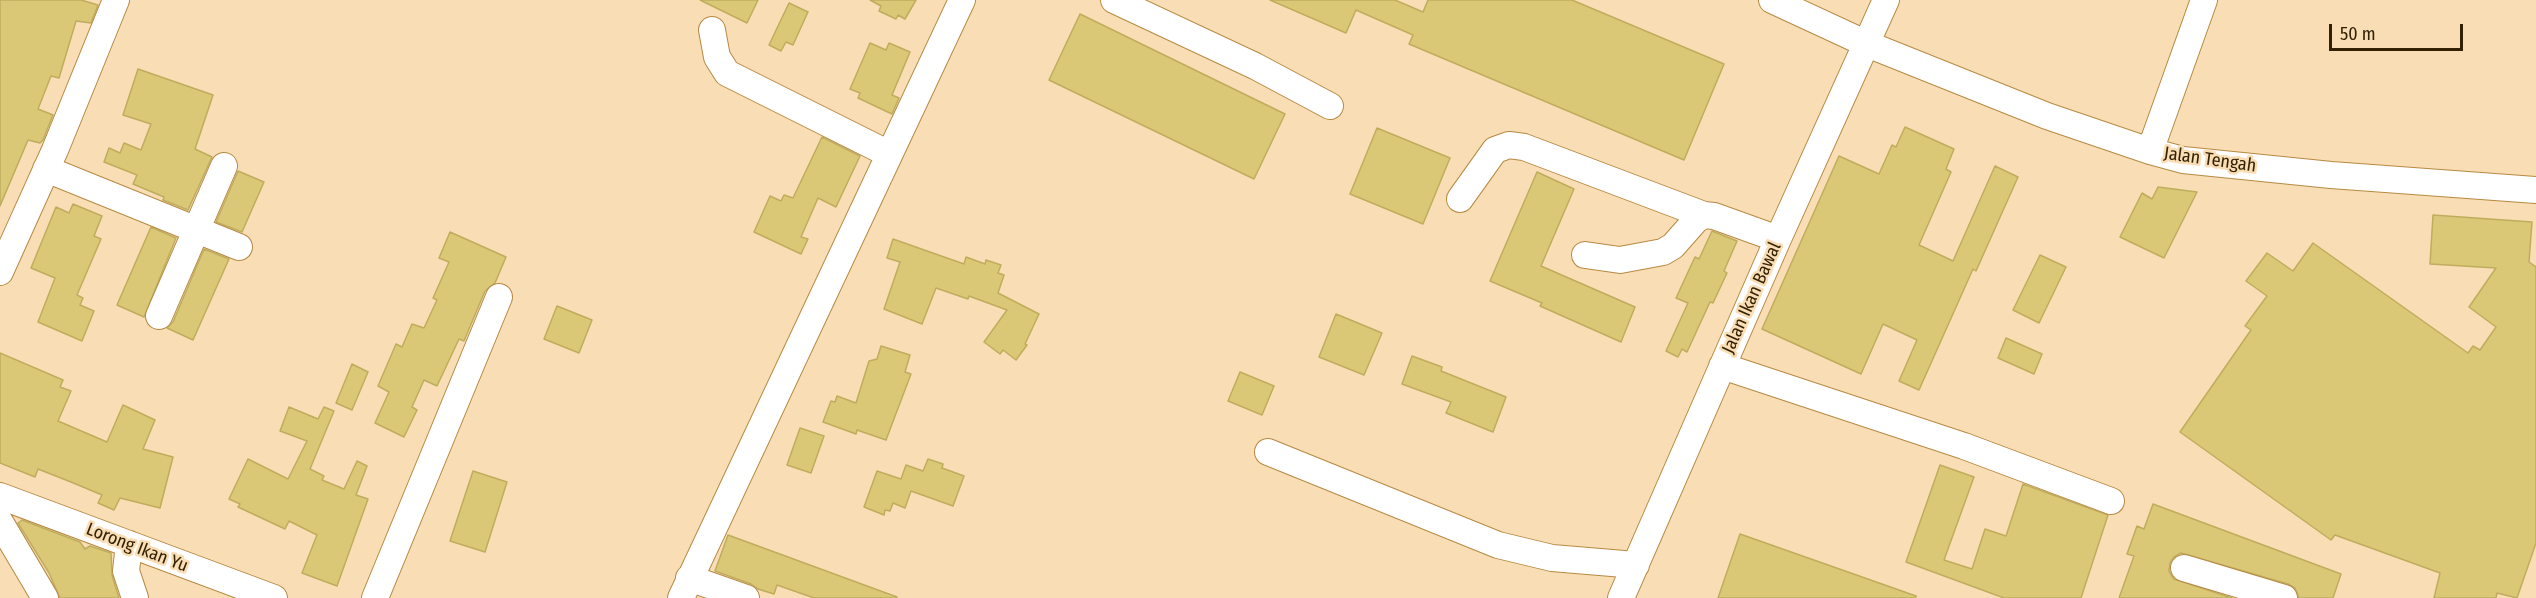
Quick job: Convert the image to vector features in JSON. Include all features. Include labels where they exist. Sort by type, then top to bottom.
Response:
[{"type":"street","points":[[0,271],[46,169],[116,0]]},
{"type":"street","points":[[746,598],[685,588],[962,0]]},
{"type":"street","points":[[1114,0],[1255,66],[1330,106]]},
{"type":"street","name":"Jalan Tengah","points":[[1772,0],[1802,6],[1867,44],[2048,116],[2183,160],[2331,175],[2536,190]]},
{"type":"street","name":"Jalan Ikan Bawal","points":[[1621,598],[1778,239],[1886,0]]},
{"type":"street","points":[[2150,151],[2204,0]]},
{"type":"street","points":[[712,30],[717,57],[727,73],[889,153]]},
{"type":"street","points":[[1460,199],[1495,150],[1509,145],[1524,147],[1704,215],[1714,216],[1778,239]]},
{"type":"street","points":[[159,316],[224,166]]},
{"type":"street","points":[[46,169],[239,247]]},
{"type":"street","points":[[1585,255],[1600,259],[1620,260],[1663,252],[1673,246],[1696,220],[1704,215]]},
{"type":"street","points":[[375,598],[499,297]]},
{"type":"street","points":[[1722,366],[1964,446],[2112,501]]},
{"type":"street","points":[[1268,452],[1498,545],[1552,558],[1636,565]]},
{"type":"street","name":"Lorong Ikan Yu","points":[[0,496],[274,598]]},
{"type":"street","points":[[0,522],[45,598]]},
{"type":"street","points":[[129,544],[126,571],[135,598]]},
{"type":"street","points":[[2184,568],[2284,598]]},
{"type":"building","points":[[0,0],[81,0],[98,5],[91,23],[76,21],[59,78],[51,76],[38,109],[53,115],[43,140],[40,143],[28,140],[0,206]]},
{"type":"building","points":[[700,0],[758,0],[747,23]]},
{"type":"building","points":[[870,0],[916,0],[905,19],[898,15],[896,19],[879,11],[881,6]]},
{"type":"building","points":[[1270,0],[1395,0],[1423,12],[1428,0],[1572,0],[1724,64],[1684,160],[1409,44],[1413,35],[1356,10],[1346,33]]},
{"type":"building","points":[[789,3],[808,12],[793,45],[786,42],[781,51],[769,45]]},
{"type":"building","points":[[1080,14],[1285,114],[1254,179],[1049,80]]},
{"type":"building","points":[[870,43],[886,50],[889,43],[910,52],[892,95],[899,98],[892,114],[858,98],[860,93],[850,89]]},
{"type":"building","points":[[138,69],[213,95],[195,149],[212,157],[188,210],[133,184],[137,175],[104,162],[109,148],[120,153],[124,143],[141,150],[151,124],[123,115]]},
{"type":"building","points":[[1905,127],[1954,149],[1946,169],[1951,172],[1919,245],[1953,261],[1995,166],[2018,177],[1976,271],[1973,269],[1919,390],[1899,381],[1917,340],[1883,324],[1861,374],[1762,329],[1839,156],[1879,174],[1892,145],[1896,147]]},
{"type":"building","points":[[1377,128],[1450,158],[1423,224],[1350,194]]},
{"type":"building","points":[[822,137],[860,156],[836,207],[818,198],[801,237],[808,239],[801,254],[754,232],[770,196],[781,201],[784,195],[793,198]]},
{"type":"building","points":[[238,171],[264,182],[242,232],[216,222]]},
{"type":"building","points":[[1537,172],[1574,189],[1541,266],[1635,307],[1621,342],[1540,306],[1542,303],[1490,281]]},
{"type":"building","points":[[2158,187],[2197,192],[2164,258],[2120,237],[2142,193],[2152,199]]},
{"type":"building","points":[[73,204],[102,216],[94,236],[101,239],[77,295],[83,298],[80,305],[94,311],[82,341],[38,322],[55,278],[31,268],[56,207],[69,213]]},
{"type":"building","points":[[2433,215],[2532,222],[2529,262],[2536,267],[2536,543],[2517,598],[2497,593],[2496,598],[2434,598],[2440,573],[2335,535],[2331,540],[2180,432],[2251,330],[2245,326],[2267,296],[2246,281],[2267,253],[2293,271],[2313,243],[2468,353],[2473,346],[2480,350],[2496,327],[2469,307],[2496,268],[2430,264]]},
{"type":"building","points":[[151,227],[176,238],[144,317],[117,305]]},
{"type":"building","points":[[1712,231],[1737,241],[1724,271],[1727,273],[1713,303],[1710,302],[1687,352],[1682,349],[1678,357],[1666,351],[1688,303],[1676,298],[1695,257],[1699,259]]},
{"type":"building","points":[[450,232],[506,257],[495,283],[485,291],[464,341],[459,339],[437,386],[424,380],[412,407],[417,410],[404,437],[375,423],[389,392],[378,386],[396,344],[402,347],[412,324],[424,328],[437,300],[433,298],[449,262],[439,258]]},
{"type":"building","points":[[893,239],[964,264],[966,257],[985,264],[986,260],[1001,265],[998,273],[1004,275],[998,293],[1039,314],[1025,344],[1027,345],[1016,360],[1003,350],[1000,354],[984,342],[1007,310],[969,296],[968,299],[936,288],[922,324],[884,309],[900,262],[887,258]]},
{"type":"building","points":[[204,249],[229,259],[193,340],[167,328],[173,322]]},
{"type":"building","points":[[2040,255],[2066,267],[2039,323],[2013,310]]},
{"type":"building","points":[[557,306],[592,320],[579,353],[544,339]]},
{"type":"building","points":[[1336,314],[1382,333],[1364,375],[1319,357]]},
{"type":"building","points":[[2006,338],[2042,354],[2034,374],[1998,358]]},
{"type":"building","points":[[881,346],[910,355],[905,372],[911,374],[886,440],[857,430],[856,434],[823,422],[831,401],[835,402],[837,396],[856,403],[869,361],[877,359]]},
{"type":"building","points":[[0,353],[63,380],[60,387],[71,391],[58,421],[107,442],[123,405],[155,420],[143,449],[173,457],[160,508],[120,498],[114,510],[98,503],[102,495],[71,482],[38,469],[35,477],[0,463]]},
{"type":"building","points":[[1412,356],[1442,367],[1441,371],[1506,397],[1493,432],[1446,413],[1451,402],[1402,384]]},
{"type":"building","points":[[352,364],[368,372],[352,410],[336,403]]},
{"type":"building","points":[[1240,372],[1274,386],[1262,415],[1228,401]]},
{"type":"building","points":[[289,407],[318,419],[324,407],[334,411],[310,469],[324,476],[322,480],[344,489],[357,461],[367,466],[356,495],[368,499],[337,586],[302,573],[317,535],[289,521],[285,529],[238,507],[240,504],[229,499],[248,459],[288,479],[307,441],[280,431]]},
{"type":"building","points":[[800,428],[824,436],[811,473],[787,465]]},
{"type":"building","points":[[928,459],[943,464],[942,468],[964,476],[953,506],[911,491],[905,508],[893,503],[890,511],[885,510],[884,515],[864,507],[877,471],[901,479],[906,465],[923,471]]},
{"type":"building","points":[[1940,465],[1974,477],[1944,560],[1972,569],[1985,529],[2006,536],[2023,484],[2108,515],[2081,598],[2004,598],[1906,562]]},
{"type":"building","points":[[473,471],[507,482],[485,552],[450,541]]},
{"type":"building","points":[[2153,504],[2341,574],[2333,598],[2299,598],[2295,588],[2288,584],[2181,553],[2170,563],[2169,571],[2174,579],[2232,598],[2119,598],[2134,556],[2127,554],[2137,526],[2144,529]]},
{"type":"building","points":[[22,520],[80,542],[85,549],[90,546],[111,553],[112,575],[119,598],[60,598],[49,573],[18,523]]},
{"type":"building","points":[[1740,534],[1916,596],[1916,598],[1718,598]]},
{"type":"building","points":[[728,535],[897,597],[814,598],[777,585],[774,594],[758,589],[751,584],[715,571]]}]
